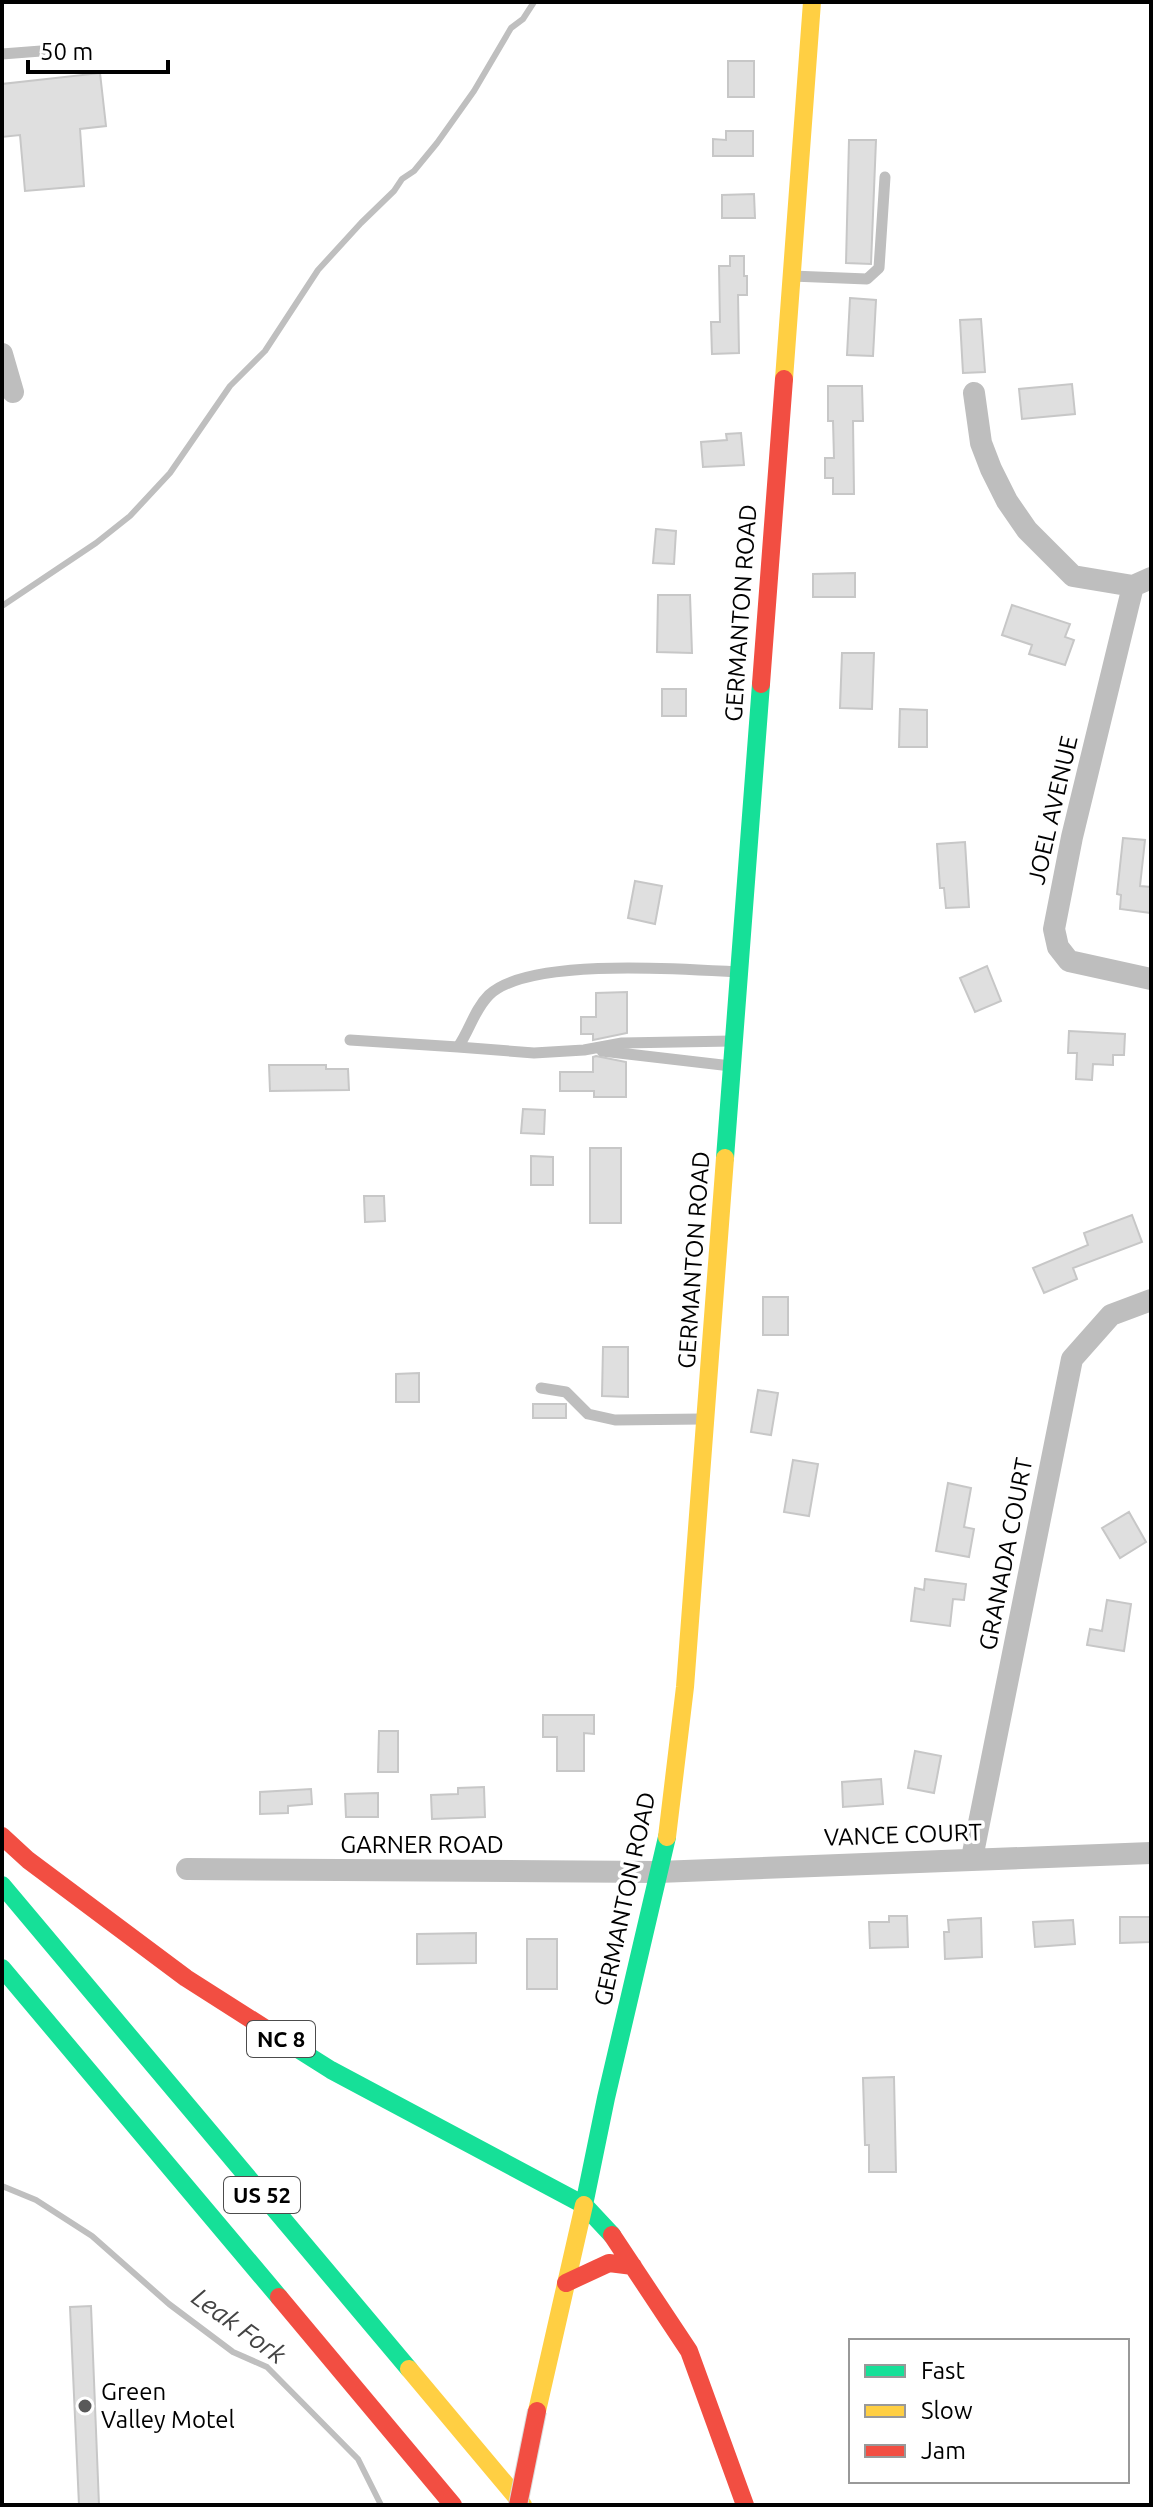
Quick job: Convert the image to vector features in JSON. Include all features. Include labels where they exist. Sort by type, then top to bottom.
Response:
[{"type":"main road","name":"GERMANTON ROAD","points":[[520,2505],[537,2411],[667,1837],[685,1687],[812,2]]},
{"type":"main road","name":"NC 8","points":[[2,1836],[28,1860],[186,1978],[331,2070],[584,2205]]},
{"type":"main road","name":"US 52","points":[[2,1885],[520,2505]]},
{"type":"main road","name":"US 52","points":[[2,1968],[453,2505]]},
{"type":"main road","points":[[584,2205],[605,2225],[689,2351],[745,2505]]},
{"type":"main road","points":[[566,2283],[609,2263],[633,2266]]},
{"type":"street","points":[[2,354],[13,392]]},
{"type":"street","points":[[974,393],[981,443],[991,469],[1007,501],[1027,530],[1073,576],[1142,582]]},
{"type":"street","name":"JOEL AVENUE","points":[[1142,582],[1072,837],[1055,938],[1069,961],[1151,979]]},
{"type":"street","name":"GRANADA COURT","points":[[972,1858],[1072,1359],[1111,1315],[1151,1300]]},
{"type":"street","name":"VANCE COURT","points":[[658,1872],[1151,1853]]},
{"type":"street","name":"GARNER ROAD","points":[[187,1869],[658,1872]]},
{"type":"lane","points":[[2,54],[41,51]]},
{"type":"lane","points":[[791,276],[867,279],[875,274],[879,268],[885,177]]},
{"type":"lane","points":[[458,1047],[477,1009],[492,992],[516,981],[583,968],[738,972]]},
{"type":"lane","points":[[350,1040],[534,1053],[584,1050],[622,1043],[733,1041]]},
{"type":"lane","points":[[584,1050],[732,1066]]},
{"type":"lane","points":[[541,1388],[566,1392],[588,1414],[615,1420],[707,1419]]},
{"type":"building","points":[[728,61],[754,61],[754,97],[728,97]]},
{"type":"building","points":[[100,73],[106,126],[80,129],[84,186],[25,191],[20,135],[2,137],[2,84]]},
{"type":"building","points":[[726,131],[753,131],[753,156],[713,156],[713,139],[726,140]]},
{"type":"building","points":[[849,140],[876,140],[871,264],[846,263]]},
{"type":"building","points":[[754,194],[755,218],[722,218],[722,195]]},
{"type":"building","points":[[730,256],[744,256],[744,276],[747,276],[747,295],[738,295],[739,353],[712,354],[711,322],[720,322],[719,266],[730,266]]},
{"type":"building","points":[[850,298],[876,300],[873,356],[847,355]]},
{"type":"building","points":[[981,319],[985,372],[963,373],[960,320]]},
{"type":"building","points":[[1072,384],[1075,414],[1022,419],[1019,389]]},
{"type":"building","points":[[828,386],[862,386],[863,421],[853,421],[854,494],[833,494],[833,478],[825,478],[825,458],[834,458],[833,421],[828,421]]},
{"type":"building","points":[[741,433],[744,465],[703,467],[701,442],[727,440],[726,434]]},
{"type":"building","points":[[656,529],[676,531],[674,564],[653,563]]},
{"type":"building","points":[[855,573],[855,597],[813,597],[813,574]]},
{"type":"building","points":[[658,595],[690,595],[692,653],[657,652]]},
{"type":"building","points":[[1012,605],[1070,624],[1065,637],[1074,640],[1065,665],[1029,654],[1032,645],[1002,635]]},
{"type":"building","points":[[842,653],[874,653],[872,709],[840,708]]},
{"type":"building","points":[[662,689],[686,689],[686,716],[662,716]]},
{"type":"building","points":[[900,709],[927,710],[927,747],[899,747]]},
{"type":"building","points":[[1123,838],[1145,840],[1140,886],[1151,887],[1151,913],[1120,909],[1121,895],[1117,894]]},
{"type":"building","points":[[965,842],[969,907],[946,908],[944,888],[940,888],[937,844]]},
{"type":"building","points":[[635,881],[662,886],[655,924],[628,918]]},
{"type":"building","points":[[987,966],[1001,1001],[975,1012],[960,978]]},
{"type":"building","points":[[627,992],[627,1033],[593,1040],[593,1034],[581,1034],[581,1017],[596,1017],[596,993]]},
{"type":"building","points":[[1069,1031],[1125,1034],[1124,1055],[1113,1055],[1113,1065],[1093,1064],[1092,1080],[1076,1079],[1077,1053],[1068,1053]]},
{"type":"building","points":[[593,1057],[626,1062],[626,1097],[594,1097],[594,1091],[560,1091],[560,1072],[593,1072]]},
{"type":"building","points":[[269,1065],[326,1065],[326,1069],[348,1069],[349,1090],[270,1091]]},
{"type":"building","points":[[523,1109],[545,1110],[544,1134],[521,1133]]},
{"type":"building","points":[[590,1148],[621,1148],[621,1223],[590,1223]]},
{"type":"building","points":[[531,1156],[553,1157],[553,1185],[531,1185]]},
{"type":"building","points":[[364,1196],[384,1196],[385,1221],[365,1222]]},
{"type":"building","points":[[1132,1215],[1142,1242],[1073,1268],[1077,1279],[1044,1293],[1033,1268],[1088,1245],[1084,1233]]},
{"type":"building","points":[[763,1297],[788,1297],[788,1335],[763,1335]]},
{"type":"building","points":[[603,1347],[628,1347],[628,1397],[602,1396]]},
{"type":"building","points":[[419,1373],[419,1402],[396,1402],[396,1374]]},
{"type":"building","points":[[758,1390],[778,1393],[771,1435],[751,1432]]},
{"type":"building","points":[[533,1404],[566,1404],[566,1418],[533,1418]]},
{"type":"building","points":[[793,1460],[818,1464],[809,1516],[784,1512]]},
{"type":"building","points":[[948,1483],[971,1488],[964,1527],[974,1529],[969,1557],[936,1551]]},
{"type":"building","points":[[1129,1512],[1146,1542],[1120,1558],[1102,1528]]},
{"type":"building","points":[[925,1579],[966,1584],[964,1600],[953,1599],[950,1626],[911,1621],[915,1588],[924,1590]]},
{"type":"building","points":[[1107,1600],[1131,1604],[1124,1651],[1087,1645],[1090,1629],[1102,1631]]},
{"type":"building","points":[[543,1715],[594,1715],[594,1734],[584,1733],[584,1771],[557,1771],[557,1737],[543,1737]]},
{"type":"building","points":[[379,1731],[398,1731],[398,1772],[378,1772]]},
{"type":"building","points":[[915,1751],[941,1756],[934,1793],[908,1788]]},
{"type":"building","points":[[881,1779],[883,1804],[843,1807],[842,1782]]},
{"type":"building","points":[[484,1787],[485,1817],[432,1819],[431,1795],[458,1794],[458,1788]]},
{"type":"building","points":[[311,1789],[312,1804],[288,1806],[288,1813],[260,1814],[260,1792]]},
{"type":"building","points":[[378,1793],[378,1817],[346,1817],[345,1794]]},
{"type":"building","points":[[889,1916],[907,1916],[908,1947],[870,1948],[869,1922],[889,1922]]},
{"type":"building","points":[[1120,1917],[1151,1917],[1151,1942],[1120,1943]]},
{"type":"building","points":[[981,1918],[982,1957],[945,1959],[944,1932],[949,1932],[948,1920]]},
{"type":"building","points":[[1073,1920],[1075,1944],[1035,1947],[1033,1922]]},
{"type":"building","points":[[476,1933],[476,1963],[417,1964],[417,1934]]},
{"type":"building","points":[[527,1939],[557,1939],[557,1989],[527,1989]]},
{"type":"building","points":[[894,2077],[896,2172],[869,2172],[863,2078]]},
{"type":"building","name":"Green Valley Motel","points":[[91,2306],[99,2505],[79,2505],[70,2307]]},
{"type":"waterway","points":[[2,606],[96,543],[130,516],[170,473],[230,386],[265,351],[318,270],[437,143],[474,91],[511,28],[523,19],[534,2]]},
{"type":"waterway","name":"Leak Fork","points":[[2,2186],[36,2200],[92,2236],[169,2304],[233,2352],[267,2367],[358,2459],[381,2505]]},
{"type":"traffic: fast","points":[[725,1158],[761,684]]},
{"type":"traffic: fast","points":[[584,2205],[667,1837]]},
{"type":"traffic: fast","points":[[2,1885],[409,2369]]},
{"type":"traffic: fast","points":[[2,1968],[279,2297]]},
{"type":"traffic: fast","points":[[285,2041],[331,2070],[584,2205],[612,2235]]},
{"type":"traffic: slow","points":[[784,379],[812,2]]},
{"type":"traffic: slow","points":[[667,1837],[685,1687],[725,1158]]},
{"type":"traffic: slow","points":[[537,2411],[584,2205]]},
{"type":"traffic: slow","points":[[409,2369],[523,2505]]},
{"type":"traffic: jam","points":[[761,684],[784,379]]},
{"type":"traffic: jam","points":[[2,1836],[28,1860],[186,1978],[285,2041]]},
{"type":"traffic: jam","points":[[612,2235],[689,2351],[745,2505]]},
{"type":"traffic: jam","points":[[566,2283],[609,2263],[633,2266]]},
{"type":"traffic: jam","points":[[279,2297],[453,2505]]},
{"type":"traffic: jam","points":[[518,2505],[537,2411]]},
{"type":"place","name":"Green Valley Motel","points":[[85,2406]]}]
